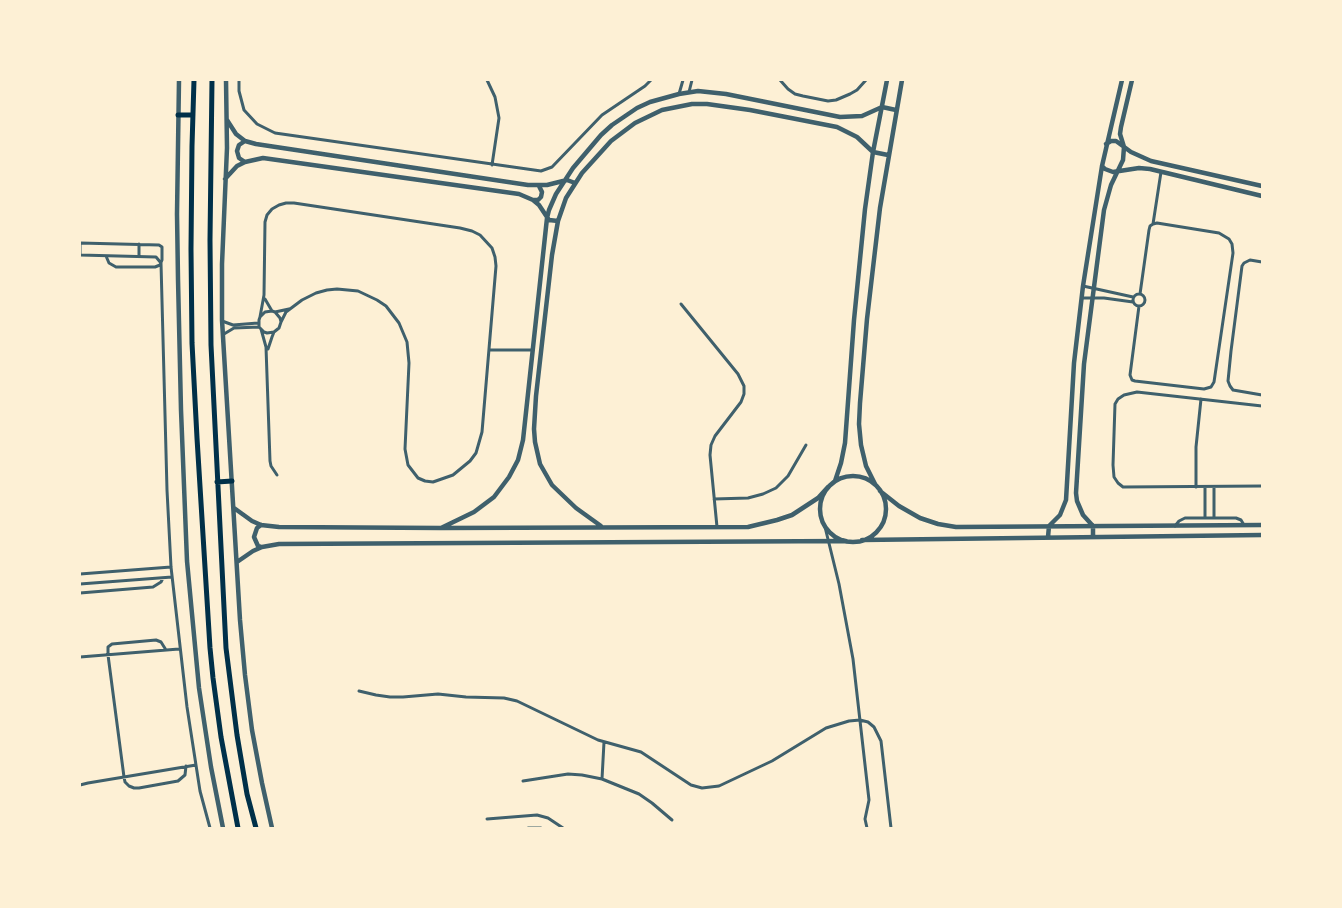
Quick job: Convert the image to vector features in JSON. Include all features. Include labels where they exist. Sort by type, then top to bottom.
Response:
[{"type":"main road","points":[[194,80],[192,343],[209,637],[220,737],[238,828]]},
{"type":"main road","points":[[212,80],[210,292],[226,648],[228,676],[247,794],[256,828]]},
{"type":"main road","points":[[178,115],[193,115]]},
{"type":"main road","points":[[217,482],[232,481]]},
{"type":"street","points":[[179,80],[178,333],[187,561],[200,688],[211,767],[223,828]]},
{"type":"street","points":[[226,80],[227,148],[222,320],[241,630],[248,703],[258,766],[272,828]]},
{"type":"street","points":[[239,80],[239,91],[244,110],[257,124],[275,133],[541,171],[552,167],[602,115],[651,80]]},
{"type":"street","points":[[487,80],[495,97],[499,118],[492,165]]},
{"type":"street","points":[[679,94],[683,80]]},
{"type":"street","points":[[689,92],[692,80]]},
{"type":"street","points":[[780,80],[795,93],[828,101],[850,94],[866,80]]},
{"type":"street","points":[[835,481],[845,443],[858,274],[873,152],[887,80]]},
{"type":"street","points":[[237,562],[261,547],[288,544],[854,542],[870,537],[882,524],[885,507],[884,499],[866,466],[859,424],[872,264],[902,80]]},
{"type":"street","points":[[1047,537],[1049,526],[1060,515],[1066,500],[1074,363],[1083,286],[1102,166],[1122,80]]},
{"type":"street","points":[[1093,537],[1093,526],[1083,515],[1076,493],[1084,364],[1104,210],[1111,185],[1123,160],[1124,147],[1120,134],[1132,80]]},
{"type":"street","points":[[441,528],[481,507],[494,496],[503,486],[518,460],[523,440],[547,218],[564,180],[612,125],[650,102],[689,92],[708,91],[840,117],[862,116],[882,107],[896,110]]},
{"type":"street","points":[[601,526],[576,508],[552,484],[540,464],[535,442],[534,417],[552,255],[558,221],[566,198],[582,173],[622,131],[662,110],[692,104],[750,110],[837,127],[857,137],[873,152],[888,155]]},
{"type":"street","points":[[226,118],[236,134],[245,141],[256,144],[538,186],[564,180],[575,183]]},
{"type":"street","points":[[245,141],[239,145],[237,152],[239,158],[245,162]]},
{"type":"street","points":[[1107,144],[1116,141],[1139,156],[1152,161],[1263,186]]},
{"type":"street","points":[[225,179],[237,166],[263,158],[519,194],[539,205],[547,218],[558,221]]},
{"type":"street","points":[[1102,166],[1109,171],[1139,168],[1161,172],[1263,196]]},
{"type":"street","points":[[1140,294],[1149,230],[1153,224],[1161,172]]},
{"type":"street","points":[[533,200],[540,198],[542,194],[542,189],[538,186]]},
{"type":"street","points":[[260,316],[265,312],[285,311],[316,293],[337,289],[348,289],[368,295],[386,306],[404,332],[409,352],[405,457],[412,472],[418,478],[433,482],[462,469],[476,453],[482,432],[495,257],[487,241],[480,235],[463,228],[294,203],[286,203],[272,209],[265,222],[264,295],[260,316],[260,326],[267,354],[270,461],[277,475]]},
{"type":"street","points":[[1139,306],[1130,375],[1132,380],[1204,389],[1211,387],[1214,382],[1233,253],[1232,244],[1229,239],[1219,233],[1153,224]]},
{"type":"street","points":[[161,263],[156,257],[80,255],[80,243],[161,246],[171,567],[179,649],[196,765],[210,828]]},
{"type":"street","points":[[139,244],[139,256]]},
{"type":"street","points":[[106,256],[109,263],[116,267],[155,267],[161,263]]},
{"type":"street","points":[[1263,262],[1250,260],[1242,266],[1228,381],[1233,390],[1263,395]]},
{"type":"street","points":[[1083,286],[1133,299]]},
{"type":"street","points":[[1133,299],[1140,294]]},
{"type":"street","points":[[1139,306],[1145,300],[1140,294]]},
{"type":"street","points":[[264,295],[281,322]]},
{"type":"street","points":[[1082,298],[1133,299]]},
{"type":"street","points":[[1133,299],[1134,304],[1139,306]]},
{"type":"street","points":[[681,304],[738,374],[744,386],[741,402],[714,436],[711,445],[717,527]]},
{"type":"street","points":[[267,354],[274,332],[279,328],[290,309]]},
{"type":"street","points":[[222,320],[233,325],[260,326],[267,333],[274,332]]},
{"type":"street","points":[[223,335],[234,328],[260,326]]},
{"type":"street","points":[[489,350],[532,350]]},
{"type":"street","points":[[1263,406],[1137,392],[1124,395],[1115,404],[1114,477],[1123,487],[1263,486]]},
{"type":"street","points":[[1197,487],[1196,447],[1201,399]]},
{"type":"street","points":[[714,499],[748,498],[776,488],[788,476],[806,445]]},
{"type":"street","points":[[234,508],[261,525],[279,527],[748,526],[777,520],[805,507],[835,481],[843,477],[860,477],[875,484]]},
{"type":"street","points":[[1205,486],[1205,518]]},
{"type":"street","points":[[1214,486],[1214,518]]},
{"type":"street","points":[[828,487],[820,502],[820,511],[839,584],[849,636],[869,800],[865,819],[867,828]]},
{"type":"street","points":[[880,491],[899,506],[920,518],[956,527],[1263,525]]},
{"type":"street","points":[[1175,526],[1182,519],[1205,518],[1239,519],[1244,525]]},
{"type":"street","points":[[261,525],[257,528],[254,537],[258,546],[261,547]]},
{"type":"street","points":[[825,527],[838,538],[846,541]]},
{"type":"street","points":[[862,540],[1263,535]]},
{"type":"street","points":[[80,574],[171,567]]},
{"type":"street","points":[[80,584],[172,577]]},
{"type":"street","points":[[80,592],[153,587],[163,578]]},
{"type":"street","points":[[166,650],[161,642],[156,640],[112,644],[108,647],[125,782],[134,788],[178,782],[184,775],[186,766]]},
{"type":"street","points":[[80,657],[179,649]]},
{"type":"street","points":[[359,690],[390,697],[438,694],[466,698],[510,699],[604,742],[641,752],[691,785],[708,789],[772,761],[826,728],[849,720],[868,722],[874,727],[881,741],[891,828]]},
{"type":"street","points":[[602,779],[604,742]]},
{"type":"street","points":[[80,784],[196,765]]},
{"type":"street","points":[[523,781],[568,774],[602,779],[639,794],[672,820]]},
{"type":"street","points":[[487,819],[537,816],[548,818],[562,828]]},
{"type":"street","points":[[528,828],[541,828]]}]
